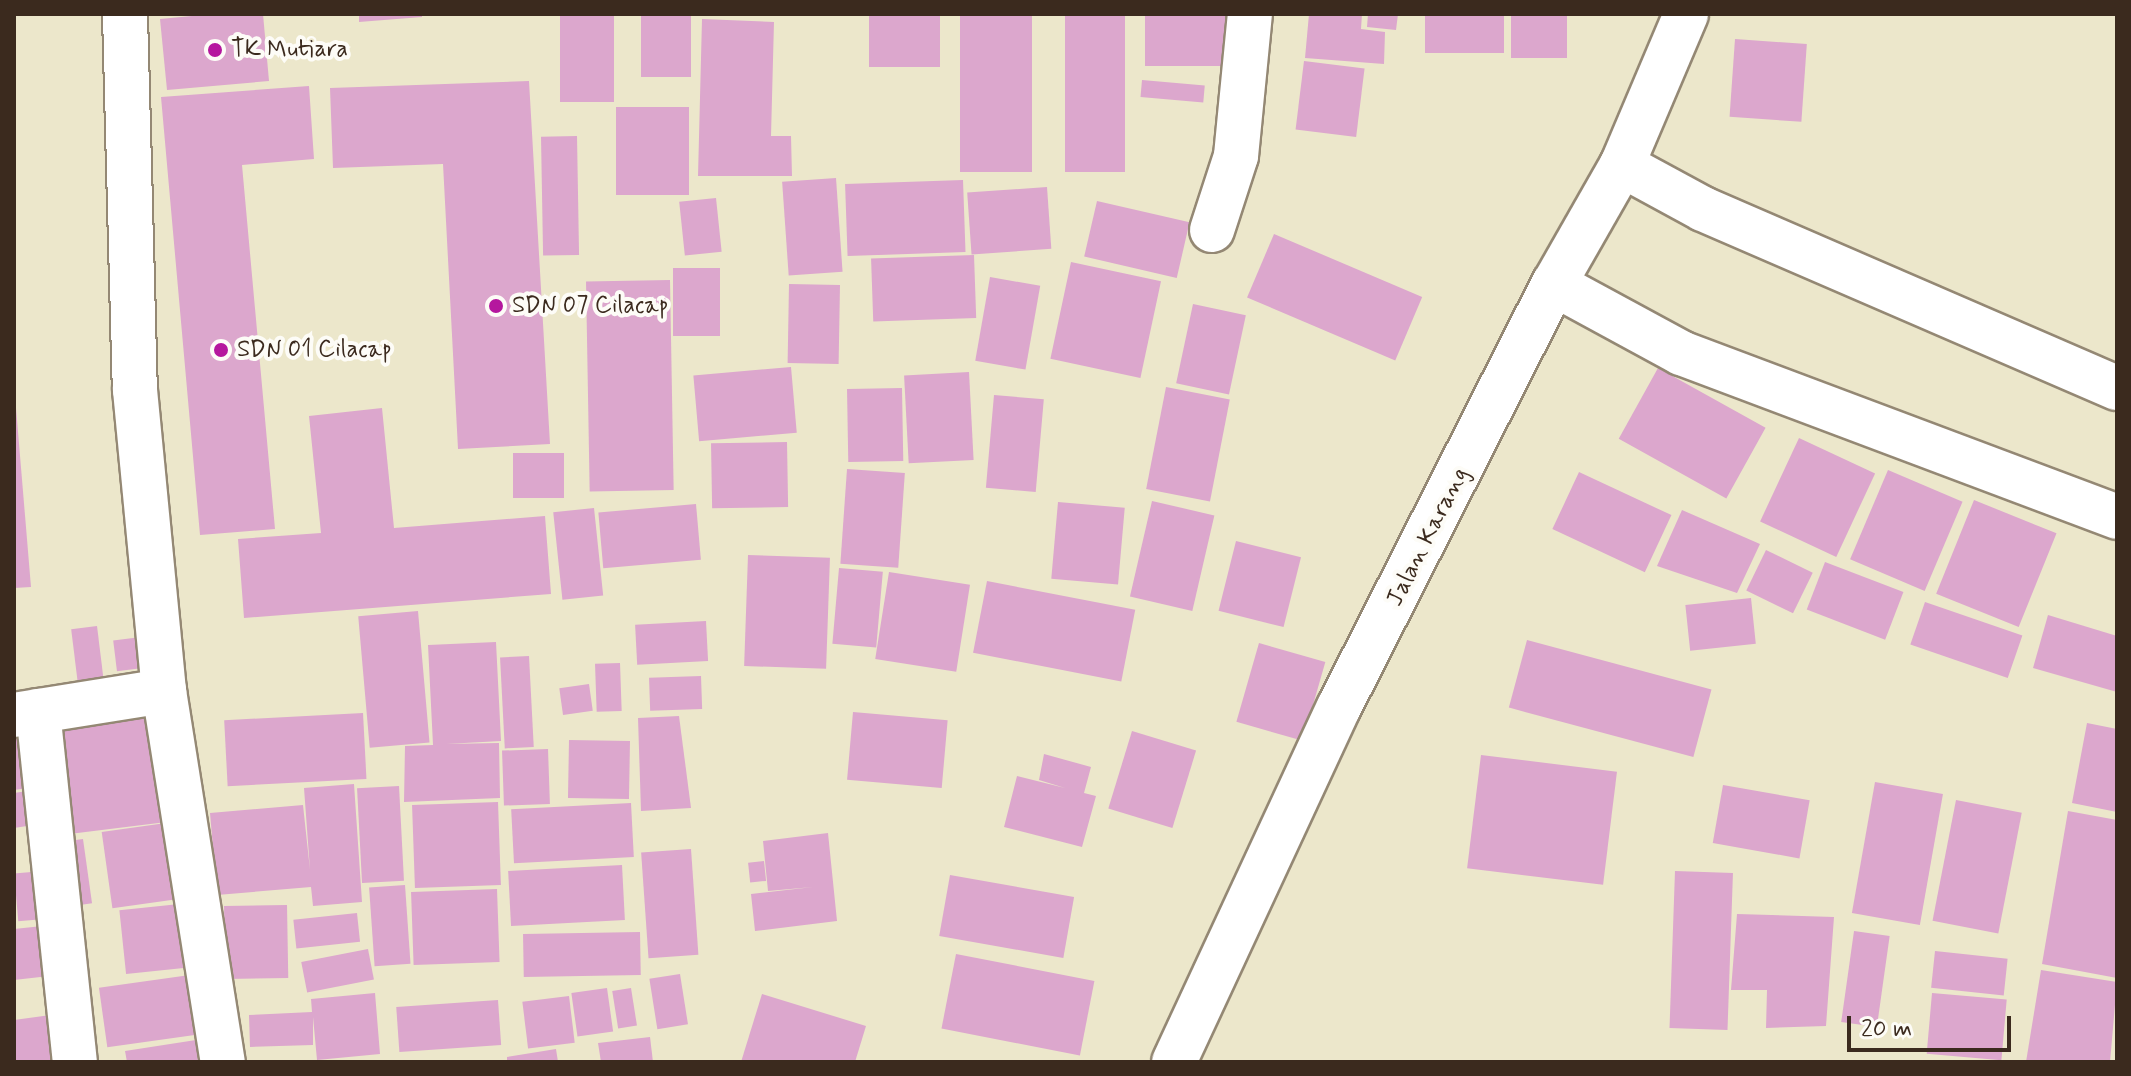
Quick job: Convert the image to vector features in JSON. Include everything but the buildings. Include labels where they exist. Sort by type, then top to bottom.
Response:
[{"type":"street","points":[[125,14],[135,390],[164,691],[223,1062]]},
{"type":"street","points":[[1212,230],[1241,128],[1250,14]]},
{"type":"street","name":"Jalan Karang","points":[[1174,1062],[1339,707],[1554,284],[1622,165],[1686,14]]},
{"type":"street","points":[[1622,165],[1703,209],[2117,388]]},
{"type":"street","points":[[1554,284],[1681,353],[2117,517]]},
{"type":"street","points":[[75,1062],[26,713],[164,691]]},
{"type":"place","name":"TK Mutiara","points":[[215,50]]},
{"type":"place","name":"SDN 07 Cilacap","points":[[496,306]]},
{"type":"place","name":"SDN 01 Cilacap","points":[[221,350]]}]
